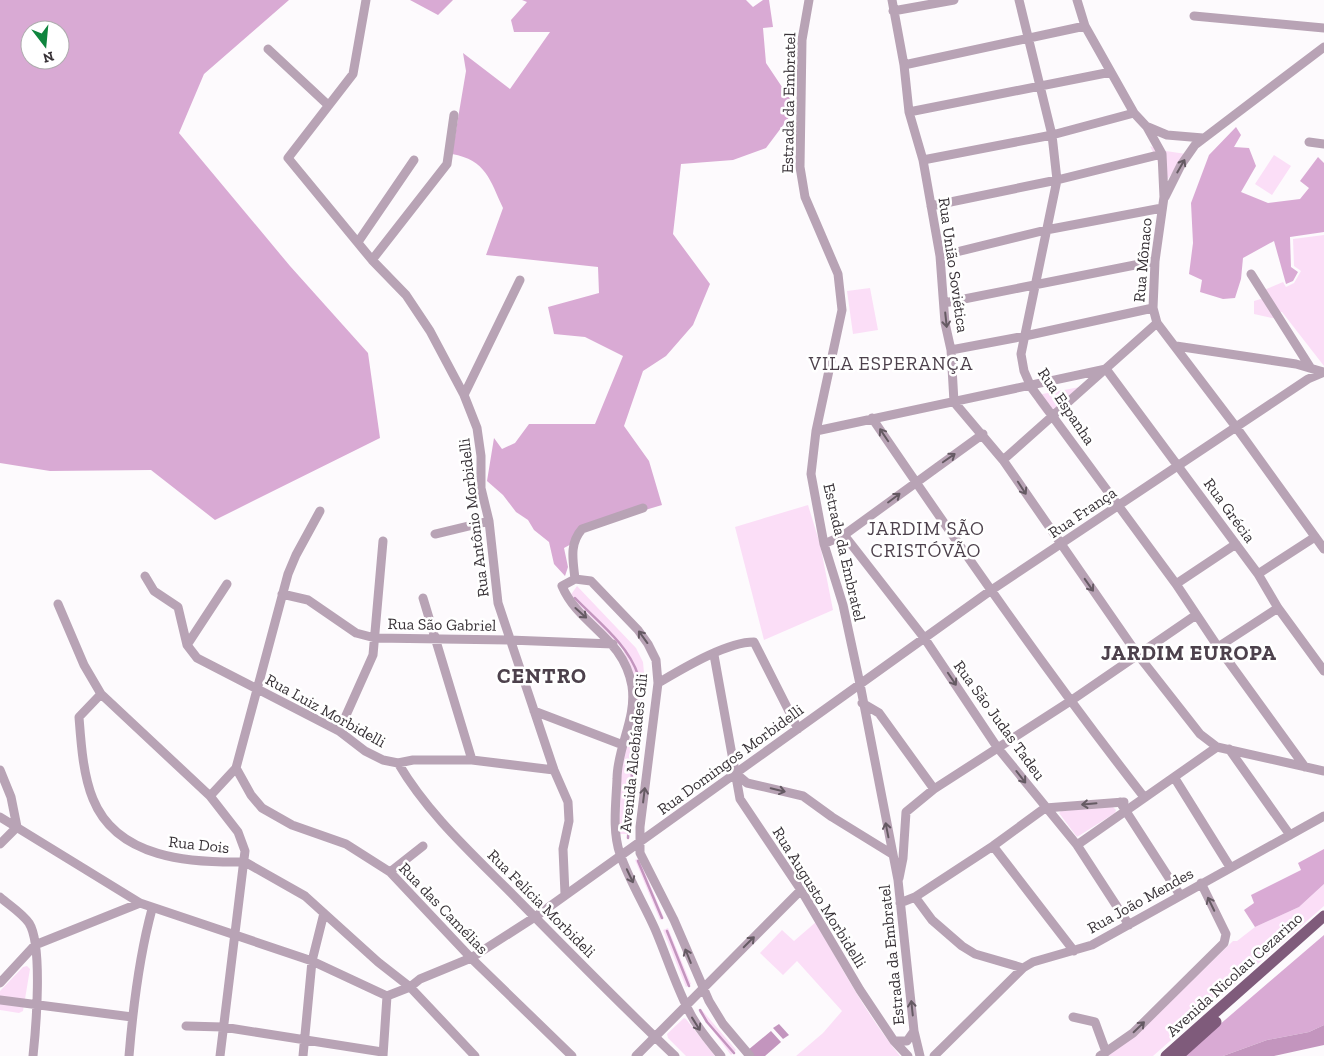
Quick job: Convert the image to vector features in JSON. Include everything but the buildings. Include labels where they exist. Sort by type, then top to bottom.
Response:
[{"type":"main road","name":"Avenida Nicolau Cezarino","points":[[1166,1056],[1324,916]]},
{"type":"main road","name":"Avenida Nicolau Cezarino","points":[[1178,1056],[1324,926]]},
{"type":"street","points":[[268,50],[328,105],[353,74],[366,0]]},
{"type":"street","name":"Estrada da Embratel","points":[[809,0],[802,40],[800,167],[805,197],[838,274],[842,310],[816,431],[811,474],[824,544],[843,605],[860,684],[862,703],[898,880],[914,1031],[920,1056]]},
{"type":"street","name":"Rua União Soviética","points":[[892,0],[904,65],[909,112],[923,160],[940,256],[944,304],[951,350],[954,402]]},
{"type":"street","points":[[894,10],[954,0]]},
{"type":"street","name":"Rua Espanha","points":[[1019,0],[1042,86],[1052,135],[1057,180],[1021,354],[1024,371],[1031,386],[1055,416],[1117,506],[1176,584],[1218,647],[1305,767]]},
{"type":"street","name":"Rua Mônaco","points":[[1077,0],[1085,26],[1134,113],[1147,127],[1162,154],[1164,197],[1155,260],[1153,308],[1157,323],[1236,427],[1324,550]]},
{"type":"street","points":[[1194,16],[1324,28]]},
{"type":"street","points":[[904,65],[1085,26]]},
{"type":"street","points":[[1164,197],[1181,165],[1195,145],[1324,47]]},
{"type":"street","points":[[909,112],[1111,72]]},
{"type":"street","name":"Rua Antônio Morbidelli","points":[[328,105],[288,158],[372,260],[406,295],[430,331],[464,395],[477,428],[481,456],[481,488],[489,521],[498,603],[554,770],[570,810],[564,849],[566,894]]},
{"type":"street","points":[[923,160],[1052,135],[1134,113]]},
{"type":"street","points":[[372,260],[447,164],[454,115]]},
{"type":"street","points":[[1147,127],[1167,135],[1203,138]]},
{"type":"street","points":[[1309,142],[1324,144]]},
{"type":"street","points":[[931,206],[1057,180],[1162,154]]},
{"type":"street","points":[[358,242],[414,160]]},
{"type":"street","points":[[940,256],[1046,230],[1162,208]]},
{"type":"street","points":[[944,304],[1155,260]]},
{"type":"street","points":[[1251,274],[1310,367]]},
{"type":"street","points":[[464,395],[520,280]]},
{"type":"street","points":[[951,350],[1153,308]]},
{"type":"street","points":[[1003,460],[1055,416],[1157,323]]},
{"type":"street","points":[[1176,346],[1310,367],[1323,372]]},
{"type":"street","points":[[816,431],[1106,369]]},
{"type":"street","name":"Rua Grécia","points":[[1106,369],[1258,574],[1278,608],[1324,671]]},
{"type":"street","name":"Rua França","points":[[860,684],[990,591],[1308,379],[1323,372]]},
{"type":"street","points":[[954,402],[983,434],[1003,460],[1138,655],[1200,734],[1217,747],[1324,771]]},
{"type":"street","points":[[872,418],[990,591],[1069,702],[1144,797]]},
{"type":"street","points":[[824,544],[844,535],[983,434]]},
{"type":"street","points":[[575,579],[572,551],[577,535],[582,529],[643,508]]},
{"type":"street","points":[[210,796],[236,768],[282,594],[296,556],[320,512]]},
{"type":"street","points":[[434,534],[489,521]]},
{"type":"street","name":"Rua São Judas Tadeu","points":[[844,535],[925,639],[997,747],[1076,845],[1128,925]]},
{"type":"street","points":[[1258,574],[1315,537]]},
{"type":"street","points":[[339,731],[374,656],[383,541]]},
{"type":"street","points":[[1176,584],[1236,544]]},
{"type":"street","points":[[146,576],[154,591],[178,607],[187,645]]},
{"type":"street","name":"Avenida Alcebíades Gili","points":[[721,1056],[699,1028],[686,1006],[655,929],[620,854],[616,836],[617,775],[633,701],[632,685],[624,662],[613,644],[567,597],[562,586],[575,579],[592,581],[638,630],[656,660],[658,683],[639,844],[640,853],[674,920],[702,989],[723,1024],[750,1056]]},
{"type":"street","points":[[187,645],[227,584]]},
{"type":"street","name":"Rua São Gabriel","points":[[282,594],[308,600],[356,633],[375,638],[613,644]]},
{"type":"street","points":[[423,598],[434,640],[472,760]]},
{"type":"street","name":"Rua Dois","points":[[58,604],[84,665],[101,694],[210,796],[238,832],[245,851],[245,862],[186,860],[159,855],[142,848],[115,830],[102,816],[93,799],[87,776],[79,717],[101,694]]},
{"type":"street","points":[[1218,647],[1278,608]]},
{"type":"street","points":[[898,880],[904,858],[906,812],[934,789],[1069,702],[1196,615]]},
{"type":"street","points":[[658,683],[692,662],[744,642],[754,642],[798,729]]},
{"type":"street","name":"Rua Luiz Morbidelli","points":[[187,645],[197,658],[339,731],[365,751],[383,760],[398,763],[413,760],[472,760],[554,770]]},
{"type":"street","name":"Rua Augusto Morbidelli","points":[[714,654],[740,799],[801,890],[860,990],[894,1041],[908,1056]]},
{"type":"street","name":"Rua Domingos Morbidelli","points":[[387,996],[410,987],[420,979],[471,958],[535,917],[620,854],[639,844],[734,772],[860,684]]},
{"type":"street","points":[[862,703],[879,713],[934,789]]},
{"type":"street","points":[[534,711],[623,745]]},
{"type":"street","points":[[900,903],[915,898],[993,846],[1045,808],[1122,806],[1134,803],[1217,747]]},
{"type":"street","points":[[1228,749],[1290,835]]},
{"type":"street","name":"Rua Felícia Morbideli","points":[[398,763],[412,787],[456,837],[675,1056]]},
{"type":"street","name":"Rua das Camélias","points":[[236,768],[251,795],[262,808],[292,825],[346,844],[390,872],[471,958],[572,1056]]},
{"type":"street","points":[[0,770],[11,797],[17,827]]},
{"type":"street","points":[[734,772],[747,783],[803,796],[832,817],[892,854]]},
{"type":"street","points":[[1174,777],[1230,867]]},
{"type":"street","points":[[1076,845],[1122,806]]},
{"type":"street","points":[[1122,806],[1180,895]]},
{"type":"street","name":"Rua João Mendes","points":[[934,1056],[1023,968],[1033,962],[1092,945],[1324,816]]},
{"type":"street","points":[[0,817],[152,909],[312,961],[387,996],[383,1054],[223,1027],[186,1026]]},
{"type":"street","points":[[0,844],[17,827]]},
{"type":"street","points":[[390,872],[423,846]]},
{"type":"street","points":[[993,846],[1074,951]]},
{"type":"street","points":[[220,1056],[234,935],[245,862],[305,896],[378,962],[410,987],[475,1056]]},
{"type":"street","points":[[1073,1017],[1095,1022],[1103,1054],[1133,1033],[1224,943],[1226,934],[1201,883]]},
{"type":"street","points":[[636,1056],[801,890]]},
{"type":"street","points":[[0,897],[29,923],[35,945],[38,1006],[34,1056]]},
{"type":"street","points":[[915,898],[932,920],[953,936],[962,946],[975,954],[1023,968]]},
{"type":"street","points":[[0,983],[35,945],[140,903]]},
{"type":"street","points":[[129,1056],[132,1017],[145,936],[152,909]]},
{"type":"street","points":[[303,1056],[303,1040],[312,961],[324,914]]},
{"type":"street","points":[[0,1000],[132,1017]]},
{"type":"street","points":[[894,1041],[907,1041],[914,1031]]},
{"type":"shaded area","points":[[0,0],[289,0],[204,74],[179,133],[290,266],[368,353],[380,438],[215,520],[151,470],[50,471],[0,463]]},
{"type":"shaded area","points":[[410,0],[453,0],[438,15]]},
{"type":"shaded area","points":[[522,0],[746,0],[753,7],[763,0],[769,0],[773,27],[763,28],[766,63],[796,108],[766,148],[733,160],[681,164],[673,234],[710,284],[693,325],[666,356],[643,371],[624,426],[649,461],[662,505],[585,528],[575,542],[564,548],[568,567],[565,576],[554,564],[549,542],[534,530],[528,520],[516,512],[503,495],[487,481],[494,438],[502,449],[515,443],[529,424],[595,424],[623,356],[585,337],[554,334],[548,307],[599,293],[598,267],[486,255],[503,208],[490,180],[480,166],[463,157],[452,154],[466,71],[463,53],[510,89],[550,32],[514,32],[511,20],[527,2]]},
{"type":"shaded area","points":[[1236,127],[1241,135],[1234,147],[1249,148],[1256,166],[1241,192],[1268,203],[1300,199],[1309,188],[1300,181],[1318,157],[1324,163],[1324,232],[1290,237],[1291,267],[1298,272],[1293,281],[1286,284],[1274,241],[1243,258],[1241,279],[1235,298],[1223,299],[1200,292],[1202,280],[1189,274],[1193,243],[1191,203],[1209,155]]},
{"type":"shaded area","points":[[1150,146],[1159,150],[1186,154],[1167,180]]},
{"type":"shaded area","points":[[1274,155],[1291,166],[1272,195],[1255,184]]},
{"type":"shaded area","points":[[1324,235],[1324,366],[1282,312],[1277,313],[1277,319],[1254,314],[1254,301],[1264,298],[1264,290],[1283,282],[1286,287],[1294,283],[1301,271],[1294,266],[1293,239]]},
{"type":"shaded area","points":[[870,288],[878,330],[853,334],[847,291]]},
{"type":"shaded area","points":[[1080,387],[1049,414],[1044,413],[1036,402],[1037,395]]},
{"type":"shaded area","points":[[808,505],[820,544],[833,610],[764,640],[735,527]]},
{"type":"shaded area","points":[[577,586],[636,648],[643,662],[645,684],[629,833],[627,834],[619,834],[620,767],[632,732],[637,695],[635,679],[622,648],[570,596]]},
{"type":"shaded area","points":[[1112,806],[1116,810],[1115,813],[1077,837],[1059,813],[1061,811]]},
{"type":"shaded area","points":[[1324,849],[1324,884],[1299,907],[1255,927],[1244,910],[1254,903],[1251,895],[1301,870],[1298,863]]},
{"type":"shaded area","points":[[639,858],[664,918],[660,920],[635,860]]},
{"type":"shaded area","points":[[1324,884],[1324,906],[1153,1056],[1106,1056],[1137,1033],[1233,941],[1237,941],[1255,927],[1299,907]]},
{"type":"shaded area","points":[[816,922],[866,1008],[900,1056],[796,1056],[823,1033],[842,1011],[797,961],[783,975],[760,953],[782,930],[794,941]]},
{"type":"shaded area","points":[[668,928],[691,984],[686,987],[663,930]]},
{"type":"shaded area","points":[[1324,935],[1324,1025],[1309,1032],[1267,1040],[1223,1056],[1183,1056]]},
{"type":"shaded area","points":[[27,966],[30,969],[23,1011],[19,1013],[0,1010],[0,991],[23,967]]},
{"type":"shaded area","points":[[701,1009],[736,1050],[731,1055],[699,1012]]},
{"type":"shaded area","points":[[684,1018],[715,1056],[686,1056],[668,1038],[667,1034]]},
{"type":"shaded area","points":[[779,1024],[789,1035],[783,1039],[773,1028]]},
{"type":"shaded area","points":[[1324,1025],[1324,1045],[1274,1056],[1223,1056],[1267,1040],[1309,1032]]},
{"type":"shaded area","points":[[771,1031],[781,1042],[765,1056],[753,1056],[748,1050]]},
{"type":"waterway","points":[[575,598],[619,643],[627,653],[638,675],[628,838]]},
{"type":"waterway","points":[[638,861],[662,918]]},
{"type":"waterway","points":[[667,931],[689,986]]},
{"type":"waterway","points":[[700,1010],[707,1022],[734,1053]]},
{"type":"district","name":"VILA ESPERANÇA","points":[[891,363]]},
{"type":"district","name":"JARDIM SÃO CRISTÓVÃO","points":[[926,539]]},
{"type":"district","name":"JARDIM EUROPA","points":[[1189,653]]},
{"type":"district","name":"CENTRO","points":[[542,676]]}]
